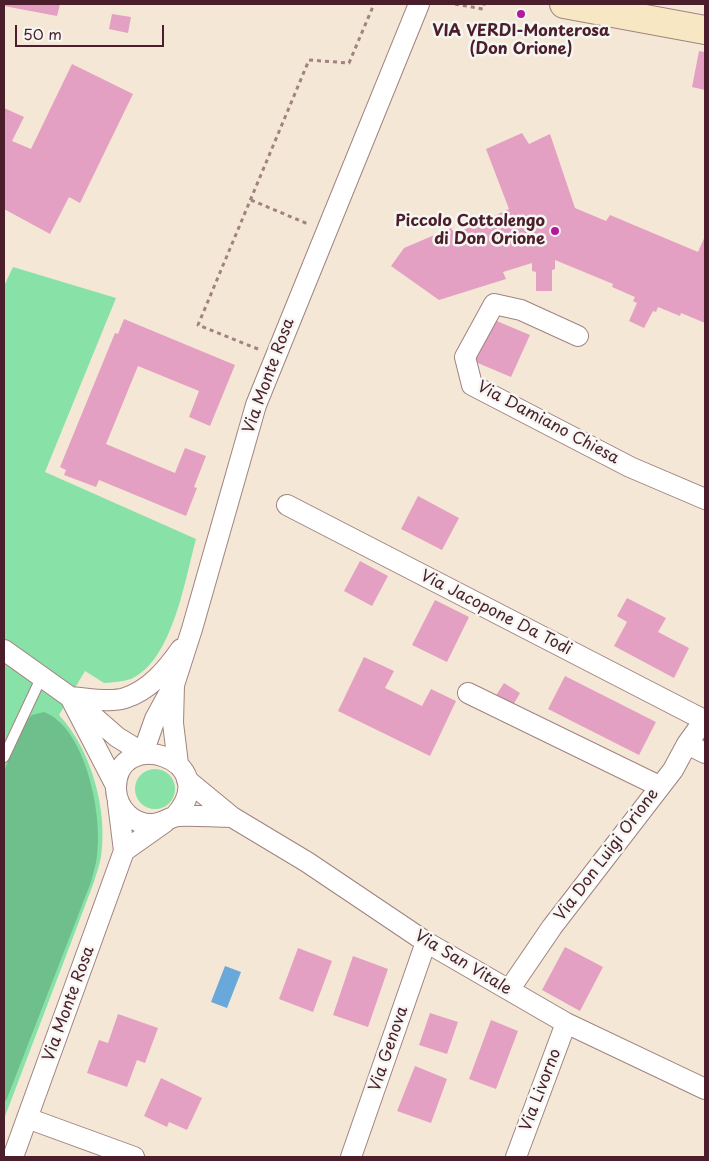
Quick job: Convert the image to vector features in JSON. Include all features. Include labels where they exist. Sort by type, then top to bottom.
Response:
[{"type":"street","name":"Via Monte Rosa","points":[[183,772],[173,723],[174,684],[192,629],[256,405],[325,231],[419,4]]},
{"type":"street","points":[[564,4],[705,30]]},
{"type":"street","name":"Via Damiano Chiesa","points":[[578,336],[521,310],[494,304],[465,357],[472,385],[630,467],[705,499]]},
{"type":"street","name":"Via Jacopone Da Todi","points":[[287,505],[705,720]]},
{"type":"street","points":[[70,697],[124,698],[143,689],[158,678],[169,665],[192,629]]},
{"type":"street","points":[[4,650],[70,697],[117,737],[143,753],[161,754],[183,772],[185,802],[170,819],[124,851]]},
{"type":"street","points":[[117,795],[117,779],[128,762],[143,753],[155,719],[174,684]]},
{"type":"street","points":[[468,693],[659,786]]},
{"type":"street","points":[[70,697],[86,726],[126,813],[137,821],[153,824],[170,819]]},
{"type":"street","name":"Via Don Luigi Orione","points":[[509,990],[552,927],[673,770],[687,744],[705,720]]},
{"type":"street","points":[[687,744],[705,753]]},
{"type":"street","name":"Via San Vitale","points":[[183,772],[232,817],[307,862],[426,942],[566,1023],[705,1089]]},
{"type":"street","name":"Via Monte Rosa","points":[[13,1157],[124,851],[117,795]]},
{"type":"street","name":"Via San Vitale","points":[[170,819],[232,817]]},
{"type":"street","name":"Via Genova","points":[[351,1157],[426,942]]},
{"type":"street","name":"Via Livorno","points":[[516,1157],[566,1023]]},
{"type":"street","points":[[27,1118],[134,1157]]},
{"type":"lane","points":[[4,757],[42,676]]},
{"type":"path","points":[[263,351],[198,325],[309,60],[349,62],[374,4]]},
{"type":"path","points":[[455,4],[483,9],[484,4]]},
{"type":"path","points":[[251,200],[325,231]]},
{"type":"green space","points":[[13,267],[116,298],[45,472],[196,539],[175,617],[157,655],[145,669],[128,680],[104,683],[85,671],[59,715],[80,745],[95,781],[102,819],[103,838],[101,856],[94,882],[4,1119],[4,286]]},
{"type":"green space","points":[[44,712],[59,721],[71,736],[81,754],[94,797],[97,819],[97,856],[91,882],[6,1101],[4,1100],[4,771],[24,723],[32,715]]},
{"type":"green space","points":[[155,769],[169,775],[175,789],[169,803],[155,809],[141,803],[135,789],[141,775]]},
{"type":"water","points":[[225,966],[241,972],[227,1008],[211,1002]]},
{"type":"building","points":[[4,4],[60,4],[57,16],[4,6]]},
{"type":"building","points":[[112,14],[131,17],[128,33],[109,29]]},
{"type":"building","points":[[699,51],[705,52],[705,90],[692,87]]},
{"type":"building","points":[[72,64],[133,94],[80,203],[69,197],[50,234],[4,209],[4,108],[24,117],[12,141],[31,149]]},
{"type":"building","name":"Piccolo Cottolengo di Don Orione","points":[[522,133],[529,144],[550,134],[575,208],[606,221],[610,215],[698,252],[705,236],[705,323],[681,313],[680,316],[658,307],[656,312],[653,311],[644,328],[629,321],[637,303],[633,301],[635,297],[612,287],[613,284],[555,260],[555,269],[552,270],[552,291],[536,291],[536,272],[532,271],[532,263],[503,272],[506,279],[439,300],[391,266],[404,248],[451,228],[455,234],[509,209],[486,149]]},
{"type":"building","points":[[124,319],[235,365],[210,426],[189,417],[199,391],[138,366],[106,444],[175,473],[185,448],[206,456],[194,487],[197,488],[186,516],[99,480],[96,487],[64,475],[66,470],[60,467],[115,333],[118,334]]},
{"type":"building","points":[[492,319],[530,335],[511,377],[473,361]]},
{"type":"building","points":[[418,496],[459,518],[442,550],[401,529]]},
{"type":"building","points":[[360,561],[388,576],[372,606],[344,591]]},
{"type":"building","points":[[627,598],[666,618],[658,632],[689,648],[674,678],[614,646],[627,622],[617,616]]},
{"type":"building","points":[[435,600],[469,617],[447,662],[412,645]]},
{"type":"building","points":[[364,657],[394,671],[385,688],[422,706],[431,689],[456,701],[430,756],[338,711]]},
{"type":"building","points":[[565,676],[656,722],[639,755],[548,709]]},
{"type":"building","points":[[504,683],[520,693],[512,707],[495,697]]},
{"type":"building","points":[[565,947],[603,967],[580,1011],[542,990]]},
{"type":"building","points":[[298,948],[332,961],[313,1012],[279,999]]},
{"type":"building","points":[[353,956],[388,969],[368,1027],[333,1015]]},
{"type":"building","points":[[430,1013],[458,1022],[447,1054],[419,1045]]},
{"type":"building","points":[[118,1014],[158,1028],[145,1063],[137,1060],[127,1087],[87,1073],[99,1040],[108,1043]]},
{"type":"building","points":[[491,1020],[518,1031],[496,1089],[469,1079]]},
{"type":"building","points":[[415,1066],[447,1079],[431,1123],[397,1111]]},
{"type":"building","points":[[161,1078],[202,1098],[187,1130],[169,1122],[167,1127],[144,1116]]},
{"type":"place","name":"VIA VERDI-Monterosa (Don Orione)","points":[[521,14]]},
{"type":"place","name":"Piccolo Cottolengo di Don Orione","points":[[555,231]]}]
